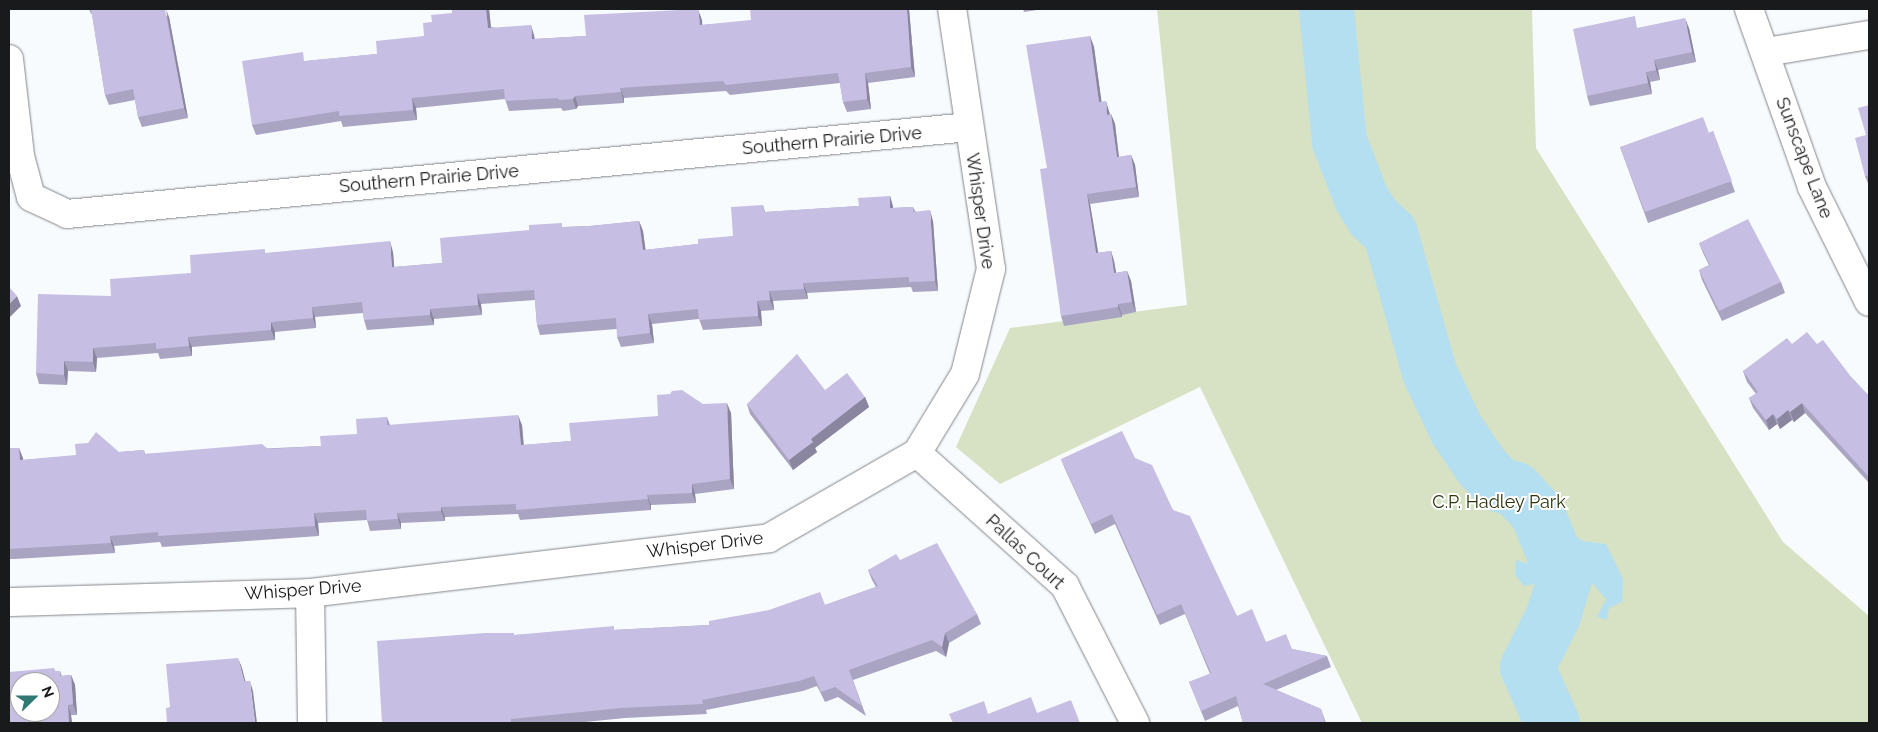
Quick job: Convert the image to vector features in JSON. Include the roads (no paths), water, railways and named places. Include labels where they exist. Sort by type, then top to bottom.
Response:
[{"type":"street","name":"Whisper Drive","points":[[9,602],[310,593],[769,538],[918,453],[965,374],[991,269],[952,9]]},
{"type":"street","name":"Sunscape Lane","points":[[1749,9],[1766,52],[1812,187],[1869,302]]},
{"type":"street","points":[[1766,52],[1869,35]]},
{"type":"street","name":"Southern Prairie Drive","points":[[9,59],[20,156],[31,196],[67,214],[969,127]]},
{"type":"street","name":"Pallas Court","points":[[918,453],[1065,586],[1135,723]]},
{"type":"street","points":[[310,593],[312,723]]},
{"type":"water","points":[[1562,529],[1583,541],[1606,544],[1615,562],[1623,579],[1622,602],[1609,608],[1607,620],[1597,617],[1606,599],[1584,574],[1572,580],[1570,603],[1564,618],[1557,622],[1553,615],[1558,587],[1548,581],[1524,586],[1515,575],[1516,560],[1544,568],[1548,535]]},
{"type":"waterway","points":[[1326,9],[1339,141],[1361,198],[1373,217],[1390,233],[1429,372],[1456,429],[1481,466],[1498,484],[1515,489],[1537,513],[1564,579],[1553,615],[1527,667],[1552,723]]},
{"type":"park label","name":"C.P. Hadley Park","points":[[1499,502]]}]
